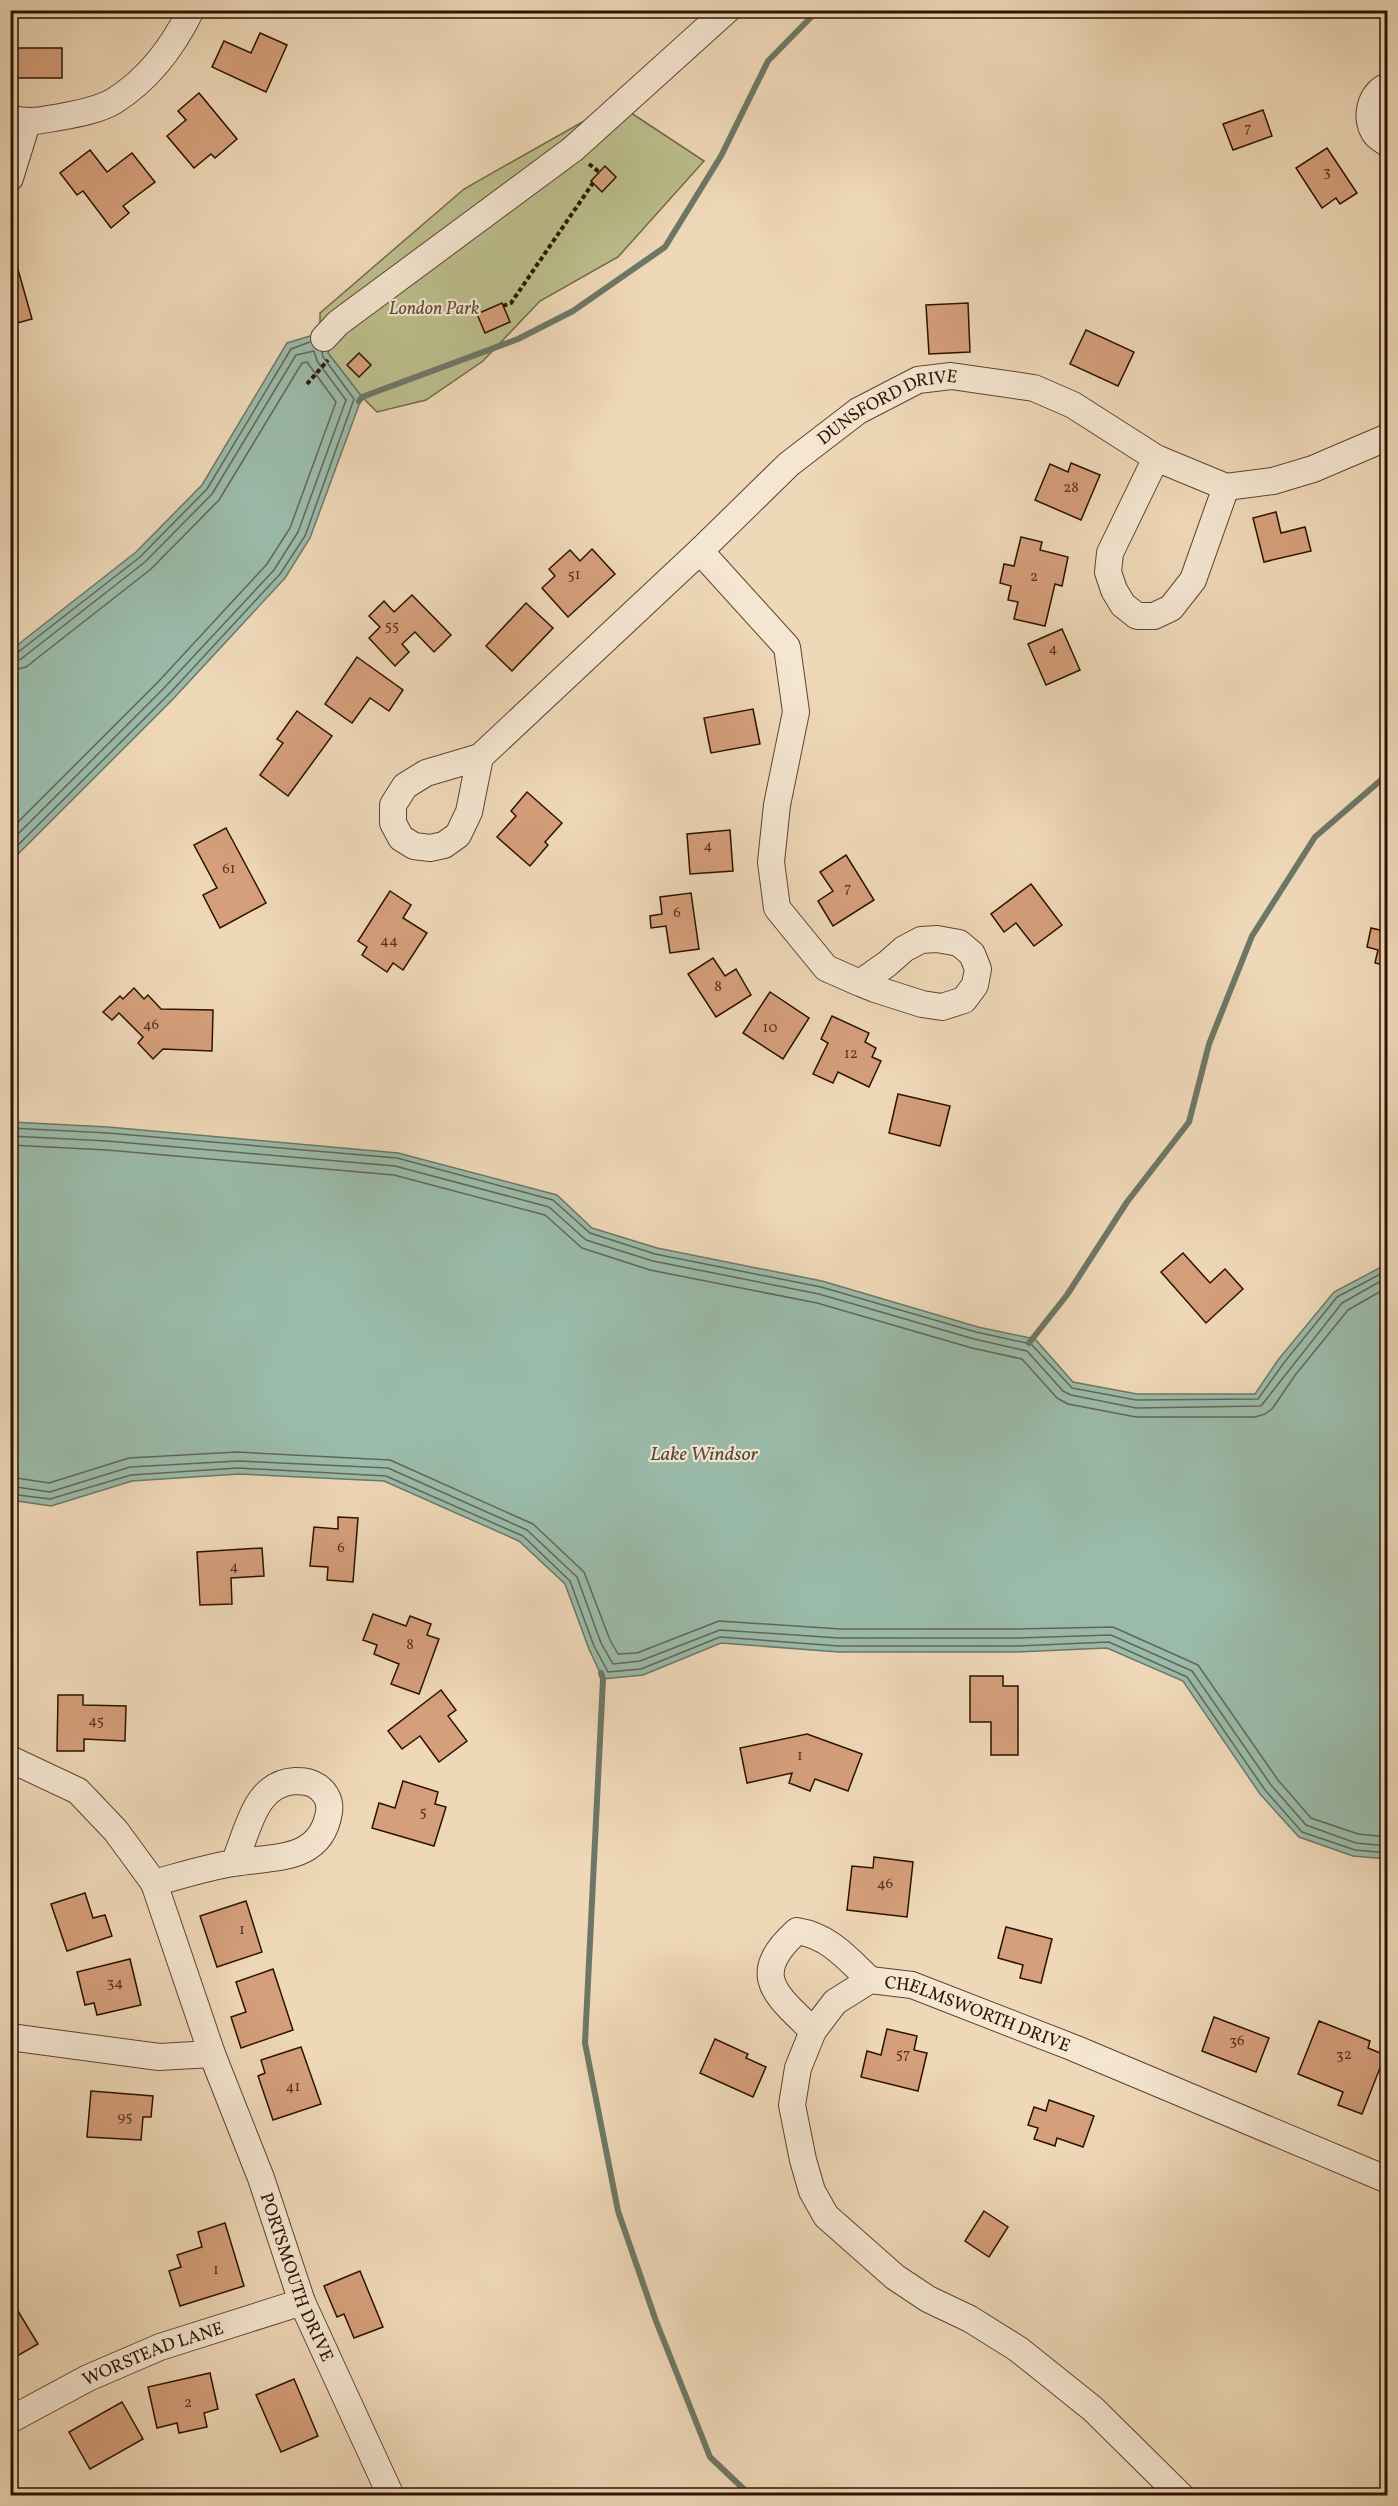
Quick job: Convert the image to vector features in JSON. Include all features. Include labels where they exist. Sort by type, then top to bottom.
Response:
[{"type":"street","points":[[10,178],[19,120],[74,114],[112,102],[145,76],[175,42],[191,10]]},
{"type":"street","points":[[328,347],[338,323],[451,242],[573,149],[727,10]]},
{"type":"street","points":[[1388,86],[1380,88],[1372,102],[1368,119],[1375,134],[1388,144]]},
{"type":"street","name":"DUNSFORD DRIVE","points":[[480,757],[700,551],[789,464],[858,411],[918,380],[951,376],[1034,388],[1073,405],[1156,458],[1226,487],[1274,481],[1313,469],[1388,437]]},
{"type":"street","points":[[1156,458],[1110,553],[1108,572],[1114,590],[1123,605],[1137,616],[1154,616],[1171,608],[1192,580],[1226,487]]},
{"type":"street","points":[[700,551],[787,647],[796,712],[777,805],[771,862],[777,908],[826,968],[860,983]]},
{"type":"street","name":"PORTSMOUTH DRIVE","points":[[10,1759],[78,1791],[116,1831],[154,1883],[212,2054],[261,2178],[302,2302],[391,2496]]},
{"type":"street","points":[[154,1883],[234,1863]]},
{"type":"street","points":[[813,2031],[776,1994],[770,1977],[773,1962],[783,1944],[797,1931],[811,1933],[828,1941],[870,1980]]},
{"type":"street","name":"CHELMSWORTH DRIVE","points":[[1180,2496],[1093,2409],[1018,2349],[970,2319],[928,2299],[895,2277],[826,2216],[812,2191],[792,2105],[798,2068],[813,2031],[835,2002],[870,1980],[912,1985],[1074,2048],[1388,2180]]},
{"type":"street","points":[[10,2037],[159,2057],[212,2054]]},
{"type":"street","name":"WORSTEAD LANE","points":[[10,2420],[88,2378],[160,2347],[302,2302]]},
{"type":"path","points":[[503,306],[511,303],[593,183]]},
{"type":"path","points":[[307,384],[328,347]]},
{"type":"green space","name":"London Park","points":[[616,103],[704,161],[618,257],[540,301],[483,361],[426,400],[377,412],[362,397],[328,353],[330,343],[320,333],[320,313],[464,189]]},
{"type":"water","points":[[320,333],[330,343],[328,353],[362,397],[310,538],[285,578],[174,698],[11,861],[11,650],[136,552],[202,485],[287,343]]},
{"type":"water","name":"Lake Windsor","points":[[11,1122],[108,1127],[398,1153],[557,1195],[592,1228],[657,1248],[822,1281],[978,1327],[1035,1339],[1073,1382],[1137,1394],[1255,1394],[1278,1360],[1334,1292],[1387,1264],[1387,1859],[1353,1856],[1299,1837],[1260,1794],[1183,1681],[1107,1648],[1017,1652],[839,1652],[721,1643],[643,1675],[603,1679],[589,1649],[565,1584],[519,1541],[384,1481],[239,1474],[132,1481],[51,1506],[11,1500]]},
{"type":"building","points":[[260,33],[287,45],[266,92],[212,67],[224,41],[251,53]]},
{"type":"building","points":[[10,48],[62,48],[62,78],[10,78]]},
{"type":"building","points":[[199,93],[237,139],[215,158],[211,154],[194,168],[167,136],[186,120],[178,111]]},
{"type":"building","points":[[1263,110],[1272,136],[1233,150],[1223,124]]},
{"type":"building","points":[[1327,148],[1357,193],[1340,204],[1336,198],[1322,208],[1296,168]]},
{"type":"building","points":[[90,150],[107,172],[132,153],[155,182],[123,206],[129,213],[111,228],[83,191],[77,195],[60,173]]},
{"type":"building","points":[[605,166],[616,177],[602,192],[591,181]]},
{"type":"building","points":[[15,259],[32,319],[10,325],[10,260]]},
{"type":"building","points":[[502,303],[510,322],[485,333],[477,314]]},
{"type":"building","points":[[968,303],[970,352],[929,354],[926,305]]},
{"type":"building","points":[[1086,330],[1134,352],[1118,386],[1070,364]]},
{"type":"building","points":[[359,353],[371,365],[359,377],[347,365]]},
{"type":"building","points":[[1071,463],[1100,475],[1081,520],[1035,500],[1050,464],[1068,472]]},
{"type":"building","points":[[1276,512],[1281,533],[1305,527],[1311,551],[1264,562],[1253,518]]},
{"type":"building","points":[[1021,537],[1042,542],[1040,550],[1068,557],[1062,586],[1055,584],[1045,626],[1014,619],[1018,602],[1008,600],[1011,586],[1000,583],[1004,564],[1014,566]]},
{"type":"building","points":[[592,549],[615,574],[568,617],[542,588],[555,576],[549,569],[570,550],[580,561]]},
{"type":"building","points":[[412,595],[451,635],[434,652],[415,632],[402,644],[409,652],[395,666],[369,638],[380,627],[369,616],[384,601],[394,612]]},
{"type":"building","points":[[526,603],[553,628],[512,671],[486,646]]},
{"type":"building","points":[[1062,629],[1080,670],[1046,685],[1028,644]]},
{"type":"building","points":[[357,657],[403,690],[389,711],[370,698],[352,723],[325,704]]},
{"type":"building","points":[[753,709],[760,744],[711,753],[704,718]]},
{"type":"building","points":[[297,711],[332,736],[288,796],[260,775],[283,743],[277,739]]},
{"type":"building","points":[[527,792],[562,823],[545,842],[548,845],[530,866],[497,837],[516,816],[511,811]]},
{"type":"building","points":[[226,828],[266,903],[220,928],[203,895],[217,888],[194,845]]},
{"type":"building","points":[[730,830],[733,871],[690,874],[687,834]]},
{"type":"building","points":[[846,855],[874,900],[833,926],[818,901],[833,891],[820,872]]},
{"type":"building","points":[[1031,884],[1062,925],[1034,946],[1016,923],[1004,932],[991,914]]},
{"type":"building","points":[[390,891],[411,905],[403,918],[427,933],[403,970],[393,963],[387,972],[362,955],[367,947],[358,941]]},
{"type":"building","points":[[691,893],[699,949],[670,953],[666,926],[651,928],[650,916],[662,914],[660,897]]},
{"type":"building","points":[[1388,917],[1388,966],[1375,963],[1378,950],[1367,947],[1371,928],[1384,931]]},
{"type":"building","points":[[713,958],[725,976],[736,969],[751,995],[716,1017],[688,974]]},
{"type":"building","points":[[134,988],[144,999],[148,995],[161,1009],[213,1010],[212,1051],[163,1049],[153,1059],[138,1043],[143,1037],[119,1013],[112,1020],[103,1012],[120,996],[123,999]]},
{"type":"building","points":[[770,992],[809,1018],[783,1059],[743,1033]]},
{"type":"building","points":[[832,1016],[869,1033],[865,1042],[876,1048],[872,1057],[881,1061],[869,1087],[838,1072],[833,1083],[813,1074],[828,1043],[821,1039]]},
{"type":"building","points":[[898,1094],[950,1106],[940,1146],[889,1133]]},
{"type":"building","points":[[1183,1253],[1210,1283],[1225,1269],[1243,1289],[1206,1323],[1161,1272]]},
{"type":"building","points":[[338,1517],[358,1518],[353,1582],[327,1580],[328,1567],[310,1566],[314,1527],[338,1529]]},
{"type":"building","points":[[262,1548],[264,1576],[231,1578],[232,1604],[200,1605],[197,1552]]},
{"type":"building","points":[[373,1614],[406,1626],[410,1616],[431,1624],[427,1635],[439,1639],[419,1694],[391,1684],[399,1664],[374,1654],[377,1645],[363,1640]]},
{"type":"building","points":[[970,1676],[1003,1676],[1003,1686],[1018,1686],[1018,1755],[991,1755],[991,1722],[970,1722]]},
{"type":"building","points":[[441,1690],[456,1710],[448,1716],[467,1741],[439,1762],[420,1736],[402,1749],[388,1731]]},
{"type":"building","points":[[58,1695],[83,1695],[83,1705],[126,1706],[125,1741],[84,1739],[84,1751],[57,1751]]},
{"type":"building","points":[[807,1734],[862,1754],[848,1791],[815,1779],[810,1791],[789,1783],[792,1773],[747,1783],[740,1748]]},
{"type":"building","points":[[403,1781],[438,1792],[435,1804],[446,1807],[434,1846],[372,1828],[379,1803],[395,1808]]},
{"type":"building","points":[[874,1857],[913,1862],[907,1917],[847,1910],[852,1866],[873,1868]]},
{"type":"building","points":[[85,1893],[93,1918],[105,1915],[112,1936],[67,1951],[51,1904]]},
{"type":"building","points":[[246,1901],[262,1952],[217,1967],[200,1916]]},
{"type":"building","points":[[1006,1927],[1052,1939],[1041,1983],[1020,1978],[1023,1965],[998,1958]]},
{"type":"building","points":[[130,1959],[141,2005],[97,2015],[94,2003],[85,2005],[77,1972]]},
{"type":"building","points":[[273,1969],[293,2030],[241,2048],[231,2017],[246,2012],[236,1982]]},
{"type":"building","points":[[1214,2017],[1269,2038],[1256,2072],[1202,2051]]},
{"type":"building","points":[[1319,2021],[1370,2041],[1368,2048],[1385,2055],[1362,2114],[1338,2105],[1343,2092],[1298,2074]]},
{"type":"building","points":[[887,2029],[917,2036],[914,2050],[927,2053],[918,2091],[861,2077],[867,2051],[881,2055]]},
{"type":"building","points":[[715,2039],[748,2054],[746,2058],[766,2067],[753,2097],[700,2073]]},
{"type":"building","points":[[301,2047],[321,2104],[273,2120],[258,2076],[265,2073],[261,2060]]},
{"type":"building","points":[[91,2091],[153,2096],[151,2117],[143,2117],[141,2140],[87,2137]]},
{"type":"building","points":[[1049,2100],[1094,2116],[1083,2147],[1057,2138],[1055,2146],[1034,2139],[1038,2128],[1028,2125],[1034,2107],[1046,2111]]},
{"type":"building","points":[[984,2211],[1008,2227],[989,2257],[965,2241]]},
{"type":"building","points":[[225,2223],[244,2286],[180,2306],[169,2271],[181,2267],[177,2255],[202,2247],[198,2232]]},
{"type":"building","points":[[360,2271],[383,2327],[354,2338],[344,2314],[337,2317],[324,2286]]},
{"type":"building","points":[[10,2298],[38,2344],[17,2356],[10,2345]]},
{"type":"building","points":[[210,2373],[218,2409],[204,2413],[207,2427],[179,2433],[177,2423],[157,2428],[148,2387]]},
{"type":"building","points":[[294,2379],[318,2436],[281,2452],[256,2395]]},
{"type":"building","points":[[122,2402],[143,2439],[90,2469],[69,2432]]},
{"type":"waterway","points":[[359,401],[362,397],[518,339],[573,311],[665,247],[721,156],[768,61],[818,10]]},
{"type":"waterway","points":[[1029,1343],[1067,1295],[1127,1202],[1189,1122],[1209,1044],[1252,936],[1315,837],[1388,774]]},
{"type":"waterway","points":[[601,1673],[603,1679],[585,2043],[618,2211],[656,2321],[710,2457],[751,2496]]}]
